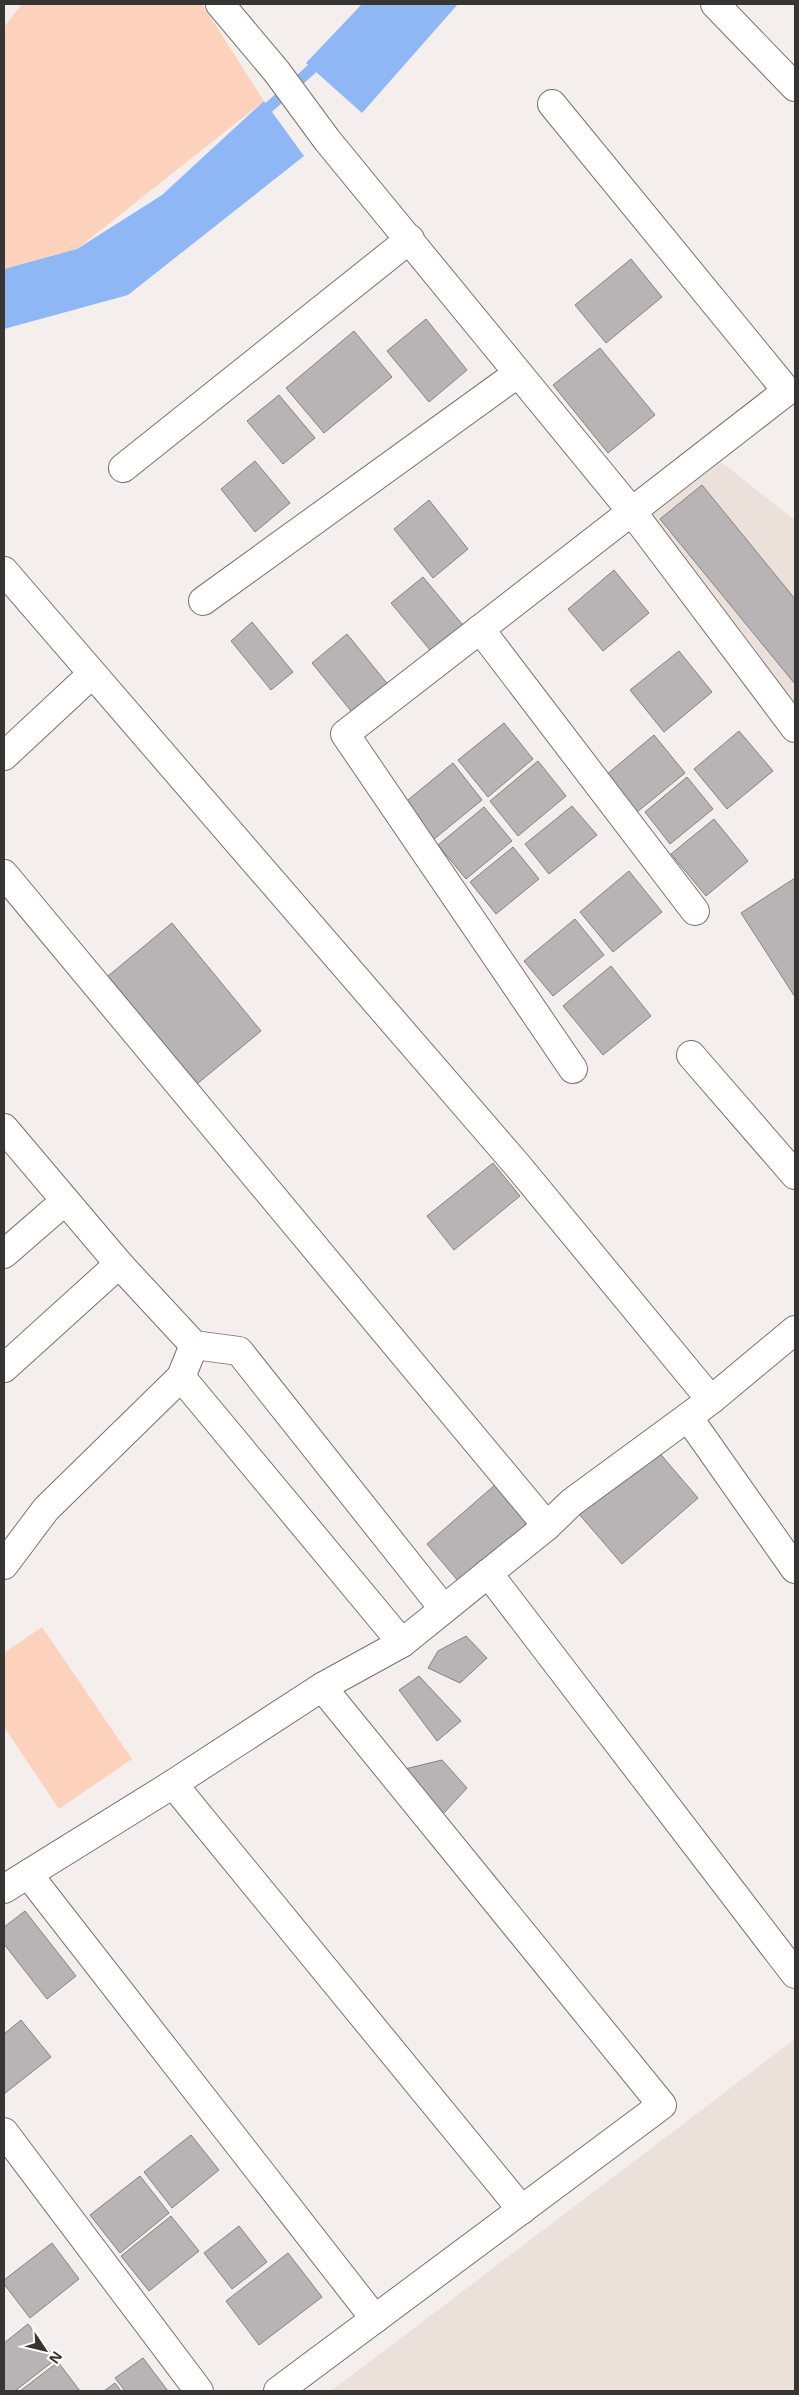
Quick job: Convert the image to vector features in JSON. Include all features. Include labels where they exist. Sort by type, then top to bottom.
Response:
[{"type":"street","points":[[715,4],[795,87]]},
{"type":"street","points":[[231,9],[327,140],[633,513],[795,728]]},
{"type":"street","points":[[552,104],[791,387],[633,513],[345,734],[574,1068]]},
{"type":"street","points":[[122,468],[410,239]]},
{"type":"street","points":[[203,601],[518,374]]},
{"type":"street","points":[[4,571],[91,675],[518,1166],[711,1400]]},
{"type":"street","points":[[480,629],[695,911]]},
{"type":"street","points":[[4,756],[91,675]]},
{"type":"street","points":[[4,874],[547,1526]]},
{"type":"street","points":[[691,1055],[795,1175]]},
{"type":"street","points":[[4,1128],[119,1264],[194,1345],[238,1351],[443,1608]]},
{"type":"street","points":[[4,1254],[66,1201]]},
{"type":"street","points":[[4,1368],[119,1264]]},
{"type":"street","points":[[4,1890],[173,1784],[322,1686],[402,1643],[547,1526],[572,1502],[711,1400],[795,1330]]},
{"type":"street","points":[[4,1565],[46,1509],[181,1377],[194,1345]]},
{"type":"street","points":[[181,1377],[402,1643]]},
{"type":"street","points":[[688,1417],[795,1569]]},
{"type":"street","points":[[488,1573],[795,1974]]},
{"type":"street","points":[[278,2391],[662,2105],[322,1686]]},
{"type":"street","points":[[173,1784],[522,2210]]},
{"type":"street","points":[[28,1874],[375,2319]]},
{"type":"street","points":[[4,2132],[199,2391]]},
{"type":"shaded area","points":[[22,4],[202,4],[264,101],[77,249],[4,269],[4,27]]},
{"type":"shaded area","points":[[721,462],[795,520],[795,711],[645,520]]},
{"type":"shaded area","points":[[42,1627],[132,1759],[59,1809],[4,1727],[4,1653]]},
{"type":"shaded area","points":[[795,2039],[795,2391],[331,2391]]},
{"type":"water","points":[[362,4],[458,4],[362,113],[306,63]]},
{"type":"water","points":[[264,101],[304,156],[128,295],[4,329],[4,269],[77,249],[162,195]]},
{"type":"building","points":[[631,259],[662,297],[606,343],[575,305]]},
{"type":"building","points":[[426,319],[467,370],[429,402],[387,351]]},
{"type":"building","points":[[354,331],[392,377],[324,433],[286,388]]},
{"type":"building","points":[[600,348],[655,415],[608,453],[553,385]]},
{"type":"building","points":[[279,395],[315,438],[283,464],[247,421]]},
{"type":"building","points":[[255,461],[290,503],[255,532],[221,489]]},
{"type":"building","points":[[702,485],[795,599],[795,684],[660,519]]},
{"type":"building","points":[[429,500],[468,549],[433,578],[394,529]]},
{"type":"building","points":[[614,570],[649,613],[603,651],[568,609]]},
{"type":"building","points":[[423,577],[467,630],[435,656],[391,603]]},
{"type":"building","points":[[252,622],[293,672],[271,690],[231,641]]},
{"type":"building","points":[[347,634],[390,687],[355,716],[312,663]]},
{"type":"building","points":[[679,651],[712,692],[664,732],[630,690]]},
{"type":"building","points":[[504,723],[533,759],[488,797],[458,760]]},
{"type":"building","points":[[739,731],[773,771],[727,809],[694,769]]},
{"type":"building","points":[[654,735],[685,773],[637,812],[606,775]]},
{"type":"building","points":[[538,761],[566,796],[518,836],[490,801]]},
{"type":"building","points":[[453,763],[482,800],[433,840],[403,804]]},
{"type":"building","points":[[687,777],[713,809],[670,844],[645,812]]},
{"type":"building","points":[[572,806],[597,835],[549,874],[525,844]]},
{"type":"building","points":[[484,807],[512,841],[466,879],[438,845]]},
{"type":"building","points":[[714,819],[748,861],[706,896],[671,854]]},
{"type":"building","points":[[513,847],[539,879],[496,914],[470,882]]},
{"type":"building","points":[[629,871],[662,912],[613,952],[580,912]]},
{"type":"building","points":[[795,878],[795,997],[741,913]]},
{"type":"building","points":[[575,919],[604,955],[553,996],[524,961]]},
{"type":"building","points":[[172,923],[261,1031],[197,1084],[108,976]]},
{"type":"building","points":[[611,966],[651,1016],[603,1055],[563,1006]]},
{"type":"building","points":[[493,1163],[520,1196],[454,1250],[427,1216]]},
{"type":"building","points":[[656,1449],[698,1498],[622,1564],[573,1507]]},
{"type":"building","points":[[496,1484],[532,1527],[463,1587],[427,1544]]},
{"type":"building","points":[[466,1636],[487,1658],[460,1683],[428,1668],[438,1651]]},
{"type":"building","points":[[419,1676],[461,1721],[437,1741],[399,1690]]},
{"type":"building","points":[[442,1760],[467,1788],[443,1814],[405,1769]]},
{"type":"building","points":[[25,1911],[76,1976],[47,1999],[4,1944],[4,1927]]},
{"type":"building","points":[[21,2020],[51,2057],[4,2094],[4,2034]]},
{"type":"building","points":[[191,2135],[219,2170],[172,2208],[144,2172]]},
{"type":"building","points":[[140,2176],[169,2213],[120,2253],[90,2215]]},
{"type":"building","points":[[171,2216],[199,2251],[149,2291],[121,2256]]},
{"type":"building","points":[[239,2226],[267,2262],[232,2289],[204,2253]]},
{"type":"building","points":[[52,2243],[79,2279],[30,2318],[4,2284],[4,2280]]},
{"type":"building","points":[[288,2253],[322,2297],[259,2345],[226,2301]]},
{"type":"building","points":[[28,2324],[56,2359],[15,2391],[4,2391],[4,2343]]},
{"type":"building","points":[[143,2358],[168,2391],[125,2391],[115,2378]]},
{"type":"building","points":[[58,2362],[80,2391],[20,2391]]},
{"type":"building","points":[[115,2383],[121,2391],[104,2391]]},
{"type":"waterway","points":[[258,117],[324,58]]}]
